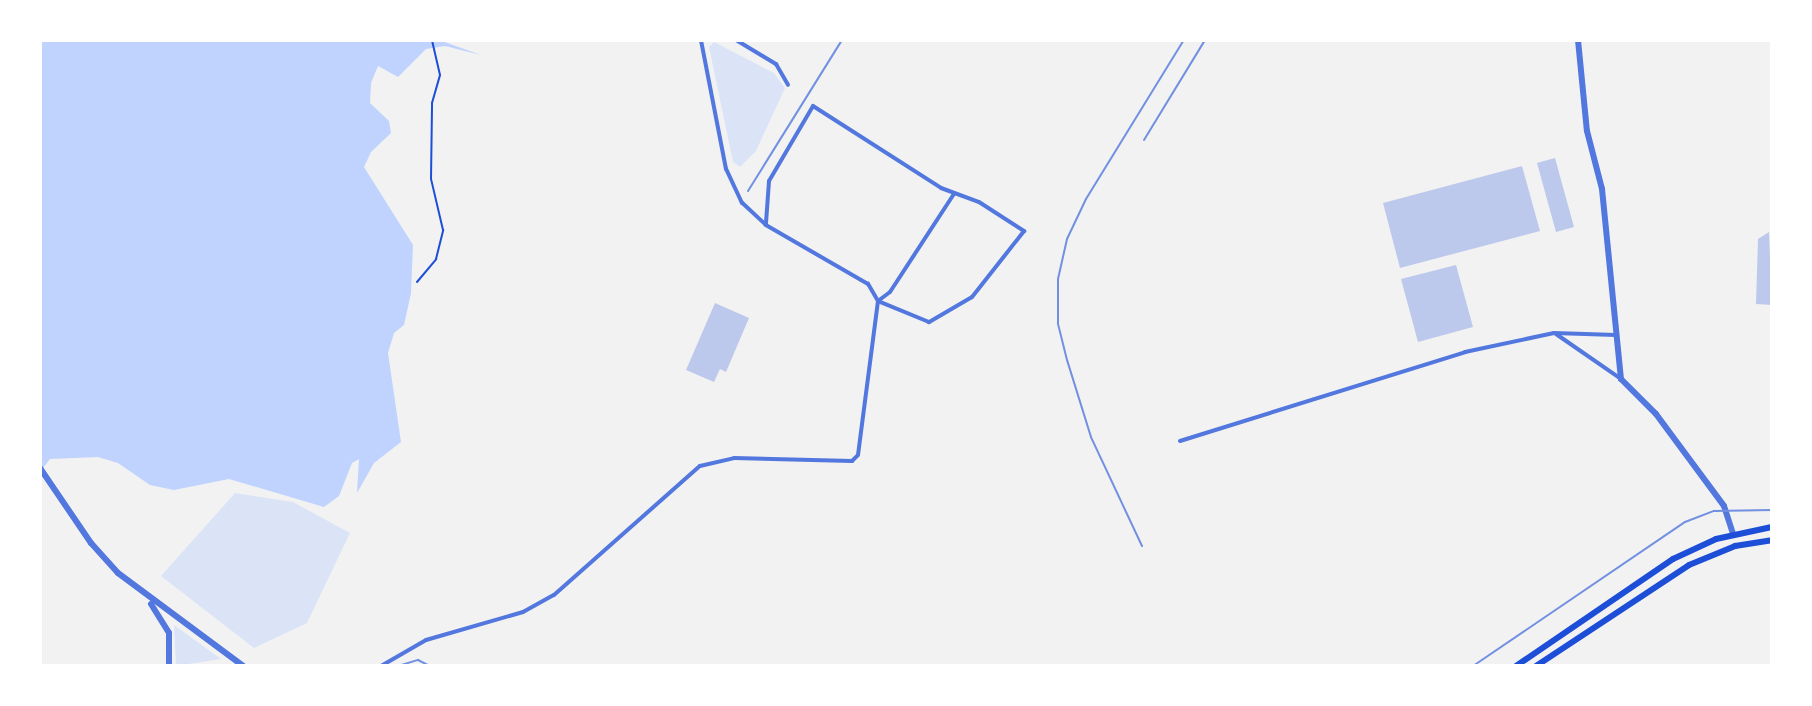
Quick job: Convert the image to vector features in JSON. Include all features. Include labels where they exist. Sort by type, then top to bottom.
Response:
[{"type":"main road","points":[[1516,666],[1673,559],[1733,534],[1772,527]]},
{"type":"main road","points":[[1733,534],[1735,546]]},
{"type":"main road","points":[[1536,666],[1669,576],[1735,546],[1772,540]]},
{"type":"street","points":[[701,40],[729,179],[742,203],[766,225],[868,284],[878,301],[926,323],[972,297],[1024,231],[979,202],[954,194],[813,106],[769,181],[763,204],[766,225]]},
{"type":"street","points":[[736,40],[776,64],[788,85]]},
{"type":"street","points":[[1578,40],[1587,131],[1602,189],[1621,379]]},
{"type":"street","points":[[381,666],[426,640],[523,612],[554,595],[700,466],[734,458],[852,461],[861,448],[878,301],[890,292],[954,194]]},
{"type":"street","points":[[1180,441],[1398,370],[1554,333],[1616,335]]},
{"type":"street","points":[[1554,333],[1621,379],[1656,414],[1724,506],[1733,534]]},
{"type":"street","points":[[40,468],[91,543],[137,590],[167,628],[169,666]]},
{"type":"street","points":[[137,590],[243,666]]},
{"type":"path","points":[[417,282],[436,259],[443,230],[431,179],[432,103],[440,75],[432,40]]},
{"type":"shaded area","points":[[714,42],[774,73],[785,88],[756,151],[740,167],[733,162],[709,47]]},
{"type":"shaded area","points":[[235,493],[293,502],[350,533],[307,623],[254,648],[161,576]]},
{"type":"shaded area","points":[[174,625],[188,635],[221,659],[176,666]]},
{"type":"water","points":[[40,40],[439,40],[481,55],[445,46],[426,49],[398,77],[378,66],[371,83],[370,103],[389,121],[391,133],[371,152],[364,167],[413,245],[411,293],[404,325],[394,333],[388,353],[401,442],[374,463],[357,493],[359,459],[352,463],[339,496],[324,507],[229,479],[174,490],[150,485],[118,463],[98,457],[50,459],[40,472]]},
{"type":"building","points":[[1555,158],[1574,227],[1556,232],[1537,163]]},
{"type":"building","points":[[1522,166],[1540,231],[1400,268],[1383,203]]},
{"type":"building","points":[[1769,232],[1772,305],[1756,304],[1758,239]]},
{"type":"building","points":[[1456,265],[1473,327],[1418,342],[1401,279]]},
{"type":"building","points":[[715,303],[749,318],[726,372],[720,369],[714,382],[686,370]]},
{"type":"tram line","points":[[1473,666],[1685,522],[1714,511],[1772,510]]},
{"type":"tram line","points":[[398,666],[418,660],[430,666]]},
{"type":"railway","points":[[748,191],[842,40]]},
{"type":"railway","points":[[1142,546],[1091,437],[1058,323],[1058,279],[1067,239],[1086,199],[1184,40]]},
{"type":"railway","points":[[1144,140],[1205,40]]}]
